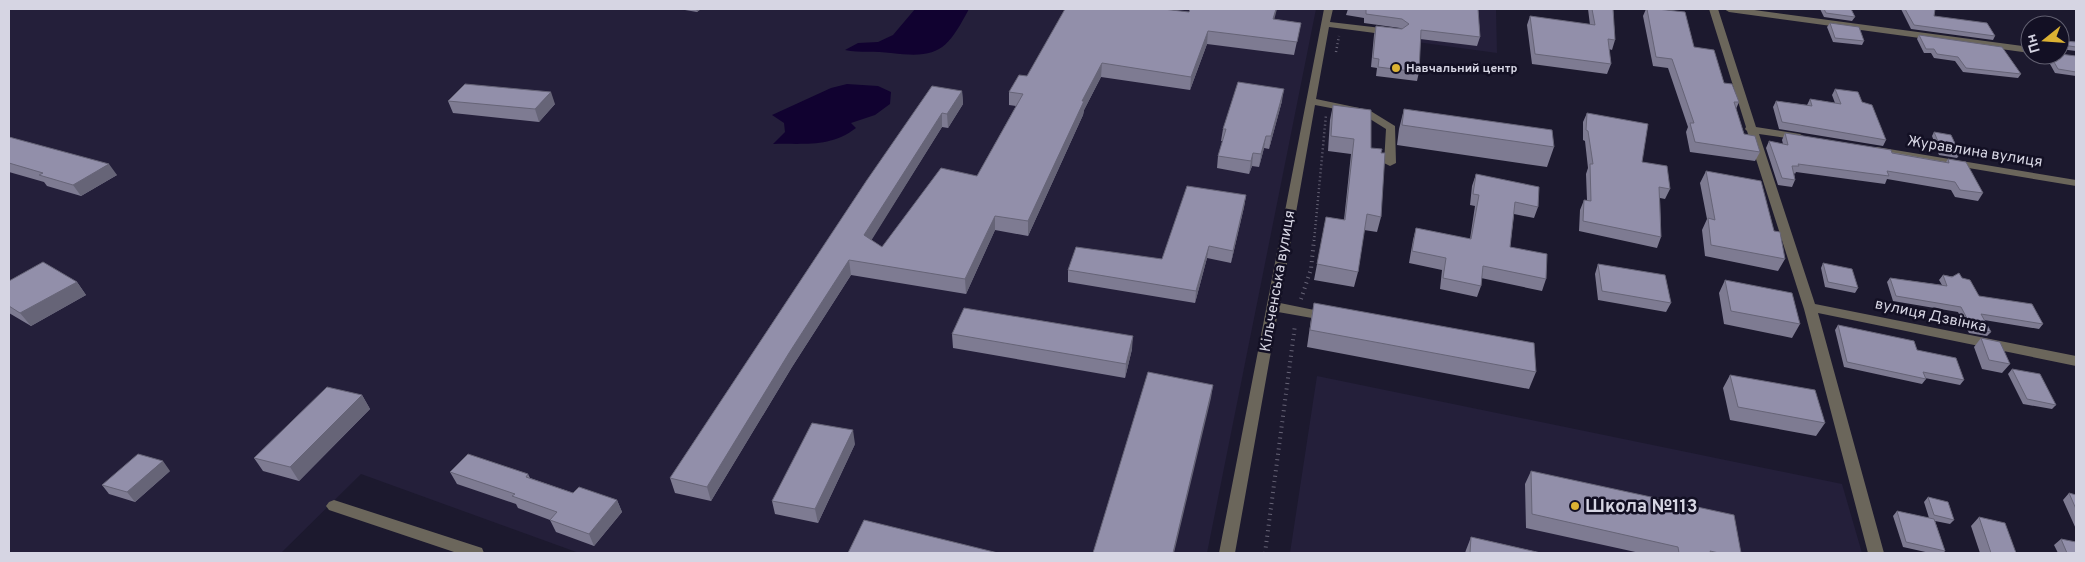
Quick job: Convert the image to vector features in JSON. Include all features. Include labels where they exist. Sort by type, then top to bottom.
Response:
[{"type":"street","name":"Кільченська вулиця","points":[[1227,553],[1328,9]]},
{"type":"street","points":[[1713,9],[1750,129],[1809,307],[1845,433],[1876,553]]},
{"type":"street","points":[[1729,9],[2020,49]]},
{"type":"street","points":[[1820,9],[1826,21]]},
{"type":"street","points":[[1325,24],[1400,33]]},
{"type":"street","points":[[1310,101],[1365,112],[1391,128],[1390,162]]},
{"type":"street","points":[[1750,129],[1808,138]]},
{"type":"street","name":"Журавлина вулиця","points":[[1865,148],[2076,183]]},
{"type":"street","points":[[1272,306],[1344,320]]},
{"type":"street","name":"вулиця Дзвінка","points":[[1809,307],[2076,361]]},
{"type":"street","points":[[334,506],[476,553]]},
{"type":"path","points":[[1336,53],[1341,26]]},
{"type":"path","points":[[1265,553],[1297,312],[1311,269],[1327,105]]},
{"type":"shaded area","points":[[9,9],[1316,9],[1207,553],[579,553],[361,474],[281,553],[9,553]]},
{"type":"shaded area","points":[[915,9],[969,9],[947,43],[931,53],[907,55],[845,50],[858,43],[878,42],[893,35]]},
{"type":"shaded area","points":[[1405,9],[1496,9],[1497,53],[1402,40]]},
{"type":"shaded area","points":[[847,84],[878,86],[891,92],[890,104],[875,115],[851,123],[856,128],[836,139],[806,144],[773,144],[785,132],[784,123],[772,115],[831,88]]},
{"type":"shaded area","points":[[1317,376],[1842,484],[1862,553],[1290,553]]},
{"type":"building","points":[[1065,9],[1163,9],[1189,12],[1190,9],[1276,9],[1273,19],[1301,23],[1297,42],[1208,31],[1191,77],[1102,63],[1082,101],[1084,101],[1028,221],[995,216],[965,279],[849,260],[789,353],[707,487],[670,478],[867,180],[932,86],[962,91],[947,114],[942,113],[864,235],[882,247],[941,168],[977,176],[1023,94],[1009,92],[1019,75],[1027,76]]},
{"type":"building","points":[[1366,9],[1478,9],[1480,37],[1421,30],[1419,72],[1378,67],[1379,59],[1373,58],[1376,26],[1402,29],[1409,24],[1402,19],[1366,14]]},
{"type":"building","points":[[1592,9],[1613,9],[1615,40],[1608,39],[1611,64],[1535,54],[1530,16],[1595,25]]},
{"type":"building","points":[[1647,9],[1685,12],[1694,47],[1714,50],[1724,83],[1732,84],[1739,102],[1734,102],[1744,134],[1755,136],[1760,152],[1695,142],[1690,123],[1694,123],[1672,59],[1656,57]]},
{"type":"building","points":[[1824,9],[1851,9],[1855,17],[1826,13]]},
{"type":"building","points":[[1905,9],[1935,9],[1934,16],[1987,23],[1995,36],[1914,25]]},
{"type":"building","points":[[1830,23],[1859,27],[1864,41],[1835,38]]},
{"type":"building","points":[[1919,35],[2002,47],[2021,74],[1966,68],[1958,57],[1937,54],[1934,49],[1926,49]]},
{"type":"building","points":[[2070,42],[2076,42],[2076,47],[2070,46]]},
{"type":"building","points":[[2070,55],[2076,56],[2076,72],[2058,69],[2056,65],[2070,65]]},
{"type":"building","points":[[1238,82],[1284,89],[1271,136],[1266,136],[1261,154],[1253,153],[1251,161],[1218,156],[1226,129],[1223,129]]},
{"type":"building","points":[[465,84],[551,92],[535,109],[448,101]]},
{"type":"building","points":[[1835,89],[1858,92],[1862,102],[1872,105],[1886,140],[1782,122],[1776,101],[1812,106],[1810,99],[1841,104]]},
{"type":"building","points":[[1333,105],[1371,110],[1371,148],[1382,149],[1381,153],[1385,153],[1381,217],[1367,214],[1358,272],[1317,264],[1326,217],[1345,220],[1354,139],[1331,136]]},
{"type":"building","points":[[1404,109],[1552,130],[1554,147],[1402,125]]},
{"type":"building","points":[[1587,113],[1648,124],[1642,162],[1667,166],[1670,189],[1659,187],[1661,237],[1583,221],[1584,200],[1591,201],[1590,164],[1593,164],[1588,131],[1586,130]]},
{"type":"building","points":[[1934,132],[1951,135],[1960,154],[1942,151]]},
{"type":"building","points":[[1785,133],[1891,150],[1892,153],[1949,163],[1948,159],[1966,162],[1983,193],[1960,190],[1955,182],[1887,171],[1889,176],[1798,164],[1799,166],[1792,166],[1795,180],[1782,178],[1769,141],[1788,145]]},
{"type":"building","points":[[9,137],[109,164],[73,185],[39,175],[43,173],[9,163]]},
{"type":"building","points":[[1706,171],[1761,181],[1774,231],[1780,232],[1785,259],[1711,245],[1708,218],[1715,220]]},
{"type":"building","points":[[1476,174],[1539,187],[1538,207],[1515,202],[1510,247],[1547,254],[1546,279],[1483,266],[1481,286],[1443,278],[1446,258],[1412,251],[1416,228],[1471,239],[1479,195],[1473,194]]},
{"type":"building","points":[[1187,186],[1246,195],[1233,251],[1209,246],[1196,291],[1068,270],[1076,247],[1162,259]]},
{"type":"building","points":[[43,262],[77,282],[20,313],[9,306],[9,281]]},
{"type":"building","points":[[1823,263],[1852,269],[1858,288],[1828,282]]},
{"type":"building","points":[[1598,264],[1665,275],[1671,303],[1602,291]]},
{"type":"building","points":[[1959,273],[1962,278],[1970,280],[1979,296],[2032,304],[2043,324],[1981,314],[1991,332],[1972,328],[1961,307],[1896,296],[1890,278],[1947,286],[1943,275],[1952,277]]},
{"type":"building","points":[[1725,280],[1792,293],[1800,324],[1731,311]]},
{"type":"building","points":[[1314,303],[1534,343],[1536,372],[1310,330]]},
{"type":"building","points":[[964,308],[1133,336],[1126,364],[952,334]]},
{"type":"building","points":[[1838,325],[1914,341],[1917,350],[1956,358],[1964,380],[1923,372],[1926,379],[1847,362]]},
{"type":"building","points":[[1981,338],[2000,342],[2010,364],[1989,360]]},
{"type":"building","points":[[2012,369],[2040,374],[2056,405],[2027,399]]},
{"type":"building","points":[[1148,372],[1213,385],[1173,553],[1093,553]]},
{"type":"building","points":[[1730,375],[1815,390],[1825,423],[1738,407]]},
{"type":"building","points":[[327,387],[362,395],[290,467],[254,458]]},
{"type":"building","points":[[812,423],[853,430],[815,509],[772,501]]},
{"type":"building","points":[[138,454],[163,461],[127,492],[102,485]]},
{"type":"building","points":[[468,454],[528,474],[526,477],[573,493],[579,487],[617,500],[589,534],[550,520],[557,512],[512,496],[515,494],[450,472]]},
{"type":"building","name":"Школа №113","points":[[1531,471],[1734,515],[1741,553],[1710,551],[1711,553],[1679,553],[1678,547],[1532,514]]},
{"type":"building","points":[[2069,493],[2076,495],[2076,509]]},
{"type":"building","points":[[1928,497],[1948,502],[1954,520],[1934,515]]},
{"type":"building","points":[[1897,511],[1934,519],[1945,551],[1906,542]]},
{"type":"building","points":[[1979,517],[2005,523],[2016,553],[1991,553]]},
{"type":"building","points":[[864,520],[998,553],[848,553]]},
{"type":"building","points":[[1471,537],[1541,553],[1470,553]]},
{"type":"building","points":[[2061,539],[2076,542],[2076,553],[2067,553]]},
{"type":"place","name":"Навчальний центр","points":[[1396,68]]},
{"type":"place","name":"Школа №113","points":[[1575,506]]}]
